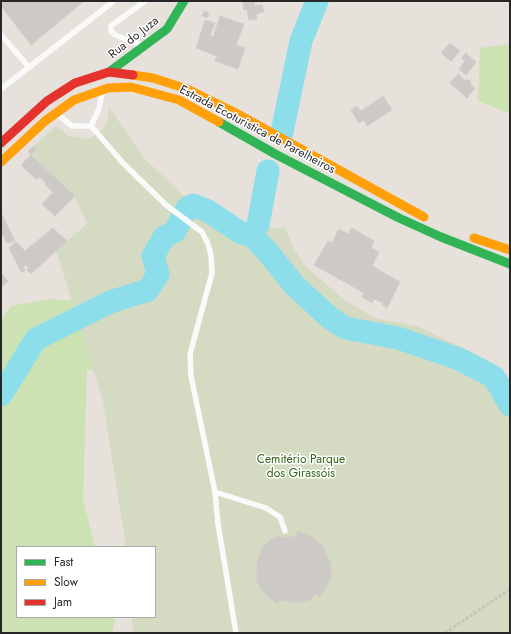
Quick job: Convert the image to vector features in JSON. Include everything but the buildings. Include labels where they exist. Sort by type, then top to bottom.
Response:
[{"type":"main road","name":"Rua do Juza","points":[[109,72],[167,29],[184,1]]},
{"type":"main road","points":[[102,90],[109,72]]},
{"type":"main road","name":"Estrada Ecoturistica de Parelheiros","points":[[1,143],[47,101],[74,82],[109,72],[154,78],[187,89],[234,112],[414,213],[435,221]]},
{"type":"main road","name":"Estrada Ecoturistica de Parelheiros","points":[[1,162],[56,113],[80,98],[102,90],[116,87],[131,87],[179,100],[277,155],[399,218],[441,237],[510,264]]},
{"type":"main road","points":[[47,101],[56,113]]},
{"type":"main road","points":[[462,233],[510,250]]},
{"type":"lane","points":[[1,89],[114,1]]},
{"type":"lane","points":[[145,1],[116,21],[111,26],[111,31],[124,40],[145,46]]},
{"type":"lane","points":[[1,35],[29,67]]},
{"type":"lane","points":[[91,126],[99,109],[102,90]]},
{"type":"lane","points":[[56,113],[72,126],[91,126],[123,163],[166,205],[202,232],[211,255],[212,273],[190,354],[192,376],[215,492],[218,524],[236,633]]},
{"type":"lane","points":[[215,492],[266,508],[280,517],[285,531]]},
{"type":"path","points":[[445,633],[510,589]]},
{"type":"green space","points":[[510,44],[510,114],[478,101],[480,48]]},
{"type":"green space","name":"Cemitério Parque dos Girassóis","points":[[109,107],[144,158],[187,199],[200,200],[207,203],[231,220],[254,230],[285,227],[293,247],[305,266],[347,302],[378,319],[417,326],[486,359],[504,375],[510,391],[510,633],[133,633],[132,618],[156,618],[156,546],[126,546],[103,401],[56,250],[87,224],[75,196],[28,151],[56,126],[69,136],[88,139],[100,132],[107,122]]},
{"type":"green space","points":[[49,299],[84,301],[153,367],[87,370],[83,499],[95,546],[16,546],[16,618],[114,618],[112,633],[1,633],[1,320],[11,306]]},
{"type":"waterway","points":[[282,132],[301,41],[317,1]]},
{"type":"waterway","points":[[251,235],[258,225],[268,171]]},
{"type":"waterway","points":[[1,395],[36,339],[110,302],[148,290],[158,274],[153,256],[164,237],[175,231],[187,208],[193,205],[208,211],[241,233],[251,235],[266,250],[295,286],[330,318],[345,328],[398,338],[459,359],[494,377],[510,405]]},
{"type":"traffic: fast","points":[[109,72],[167,29],[184,1]]},
{"type":"traffic: fast","points":[[219,122],[277,155],[399,218],[441,237],[510,264]]},
{"type":"traffic: slow","points":[[133,75],[153,78],[187,89],[234,112],[424,217]]},
{"type":"traffic: slow","points":[[1,162],[45,121],[74,100],[108,88],[131,87],[179,100],[219,122]]},
{"type":"traffic: slow","points":[[474,238],[510,250]]},
{"type":"traffic: jam","points":[[1,143],[47,101],[75,83],[109,72],[133,75]]}]
